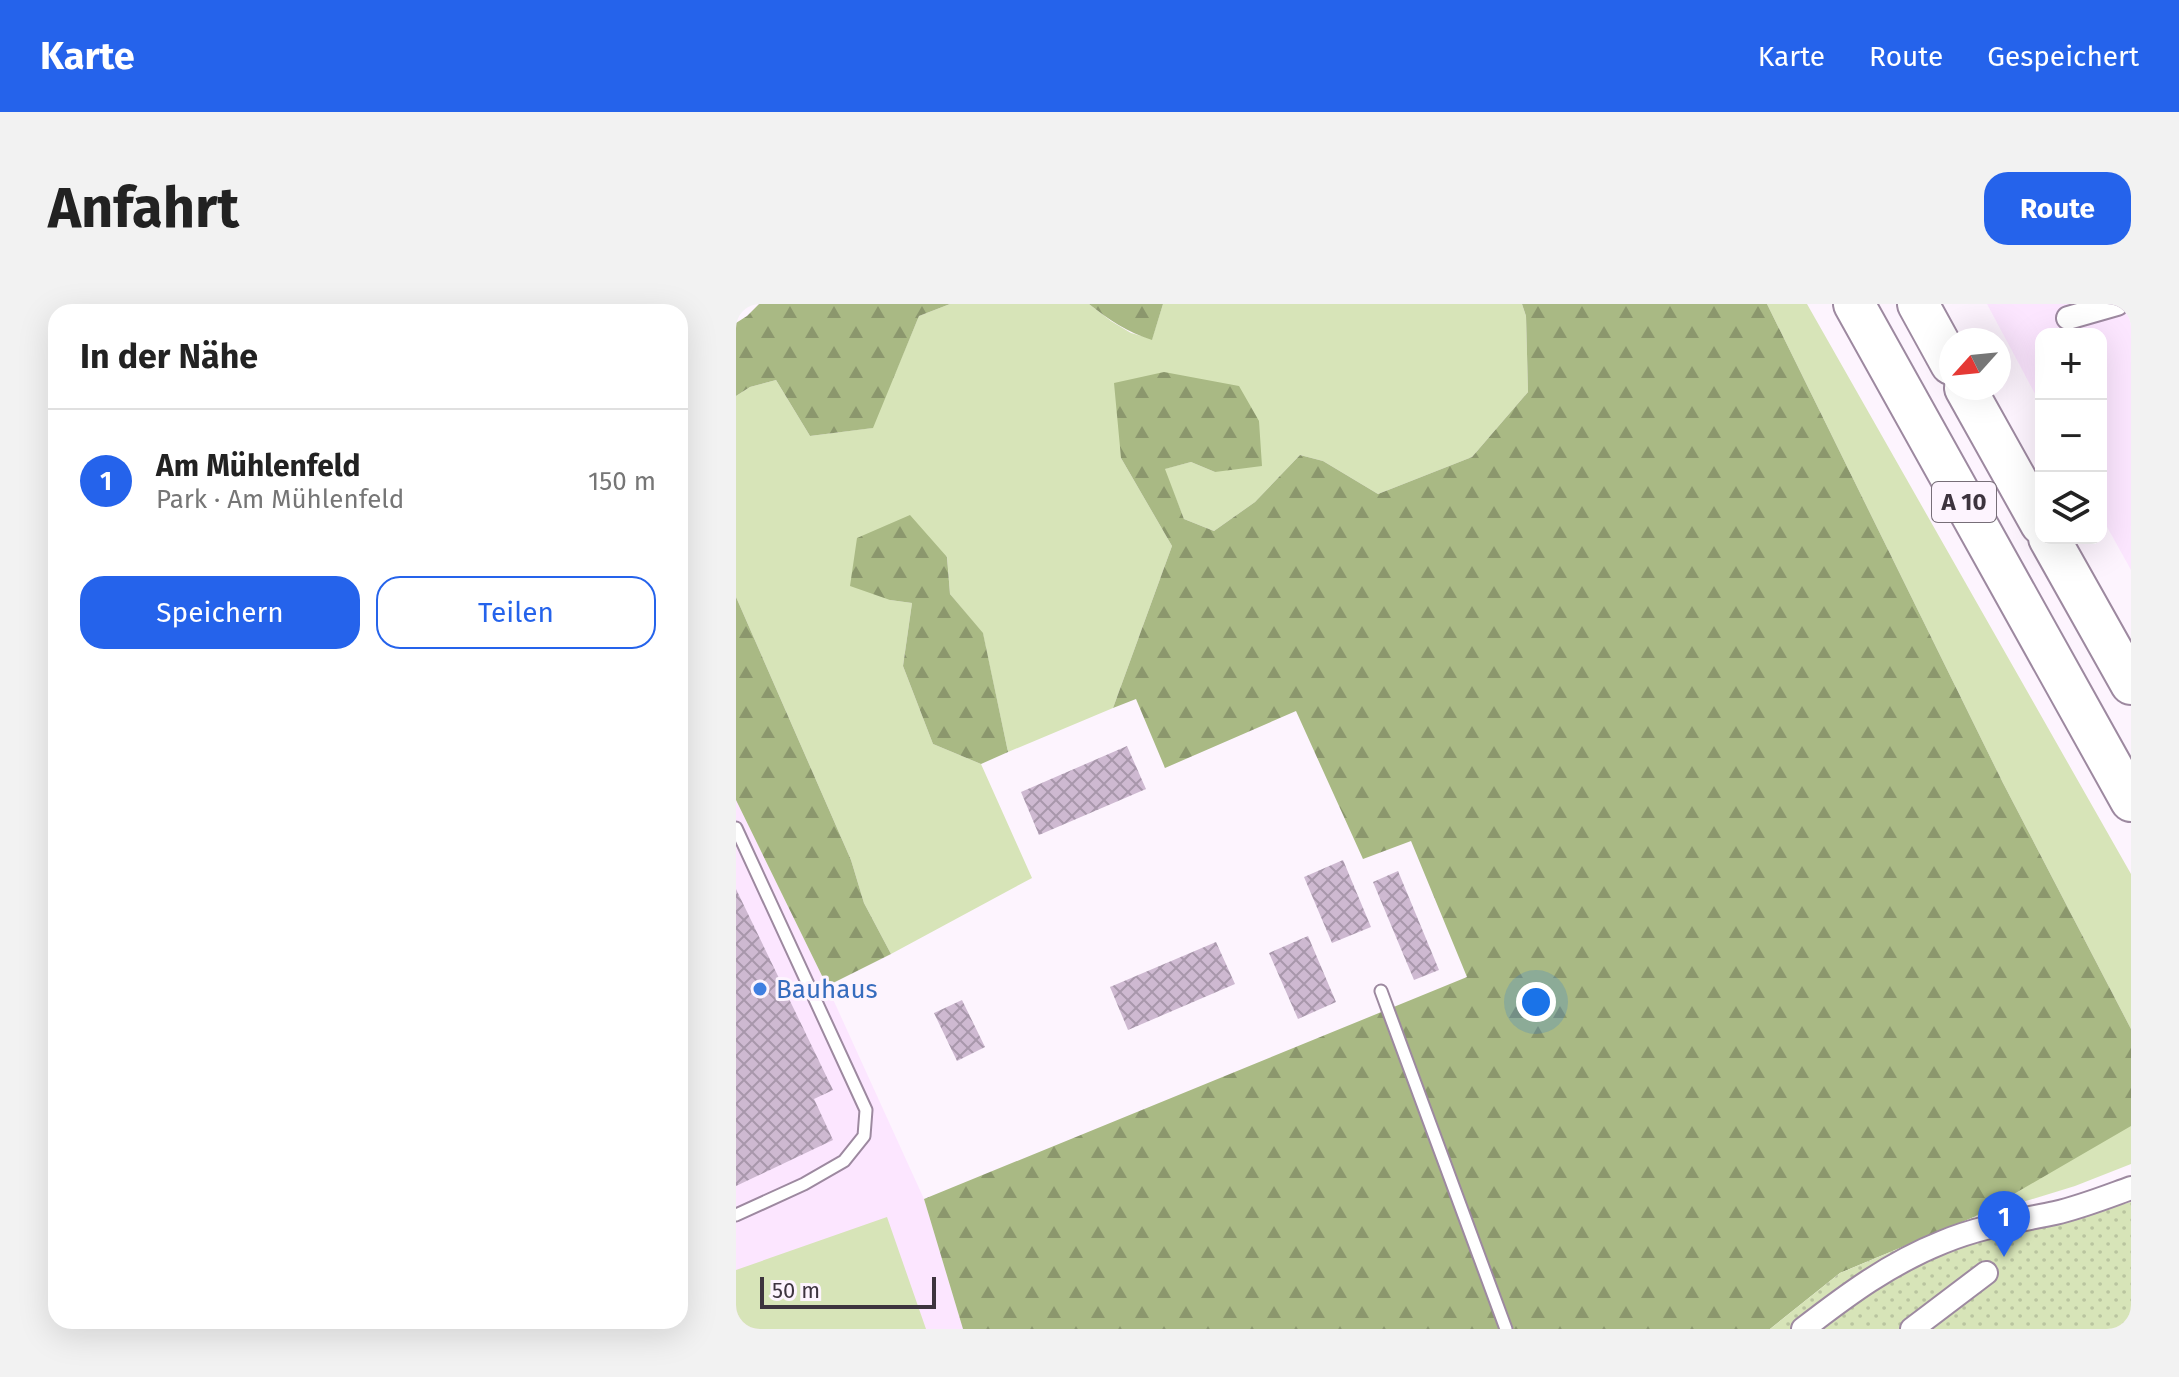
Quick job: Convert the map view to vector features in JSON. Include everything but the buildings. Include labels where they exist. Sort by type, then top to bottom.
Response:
[{"type":"highway","name":"A 10","points":[[1854,304],[2131,801]]},
{"type":"highway","points":[[1918,304],[1939,342]]},
{"type":"highway","name":"A 10","points":[[1972,400],[2035,513]]},
{"type":"highway","points":[[2052,544],[2131,684]]},
{"type":"street","points":[[2068,318],[2117,304]]},
{"type":"street","points":[[1803,1329],[1859,1286],[1931,1247],[1974,1231],[2058,1212],[2131,1188]]},
{"type":"street","points":[[1912,1329],[1986,1273]]},
{"type":"lane","points":[[736,828],[866,1110],[864,1136],[844,1161],[804,1184],[736,1215]]},
{"type":"lane","points":[[1381,991],[1506,1329]]},
{"type":"shaded area","points":[[1987,304],[2131,304],[2131,570],[2107,527],[2107,328],[2035,328],[2035,394],[2011,349],[2011,328],[2000,328]]},
{"type":"shaded area","points":[[736,800],[827,986],[924,1199],[963,1329],[736,1329]]},
{"type":"green space","points":[[759,304],[950,304],[919,316],[873,428],[810,436],[776,380],[750,387],[736,396],[736,323]]},
{"type":"green space","points":[[950,304],[1089,304],[1131,333],[1152,339],[1163,304],[1522,304],[1526,316],[1528,392],[1472,457],[1378,494],[1323,461],[1300,455],[1255,502],[1214,531],[1184,519],[1164,469],[1191,462],[1215,472],[1259,421],[1121,458],[1172,546],[1113,708],[1008,752],[983,634],[950,594],[947,556],[890,600],[912,603],[903,666],[933,744],[981,764],[1032,878],[891,954],[864,903],[851,860],[736,597],[736,396],[750,387],[776,380],[810,436],[872,428],[919,316]]},
{"type":"green space","points":[[1089,304],[1163,304],[1152,340],[1119,325]]},
{"type":"green space","points":[[1522,304],[1767,304],[2003,783],[2131,1029],[2131,1126],[1974,1217],[1840,1273],[1770,1329],[963,1329],[924,1199],[1467,977],[1411,841],[1363,859],[1296,711],[1165,768],[1136,699],[1113,708],[1172,546],[1121,458],[1114,383],[1164,372],[1239,386],[1259,421],[1262,466],[1215,472],[1191,462],[1165,469],[1184,519],[1214,531],[1255,502],[1300,455],[1323,461],[1378,494],[1472,457],[1528,392],[1526,316]]},
{"type":"green space","points":[[1767,304],[1807,304],[2131,874],[2131,1029],[2003,783]]},
{"type":"green space","points":[[910,515],[947,557],[950,594],[983,633],[1008,752],[981,764],[933,744],[903,666],[912,603],[890,600],[850,586],[857,538]]},
{"type":"green space","points":[[736,597],[851,860],[864,903],[891,954],[827,986],[736,800]]},
{"type":"green space","points":[[2131,1123],[2131,1164],[2075,1186],[1974,1217]]},
{"type":"green space","points":[[2131,1202],[2131,1329],[1770,1329],[1840,1273],[1974,1217],[1981,1242]]},
{"type":"green space","points":[[887,1217],[926,1329],[736,1329],[736,1270]]},
{"type":"place","name":"Bauhaus","points":[[760,989]]},
{"type":"place","name":"Am Mühlenfeld","points":[[2004,1257]]}]
